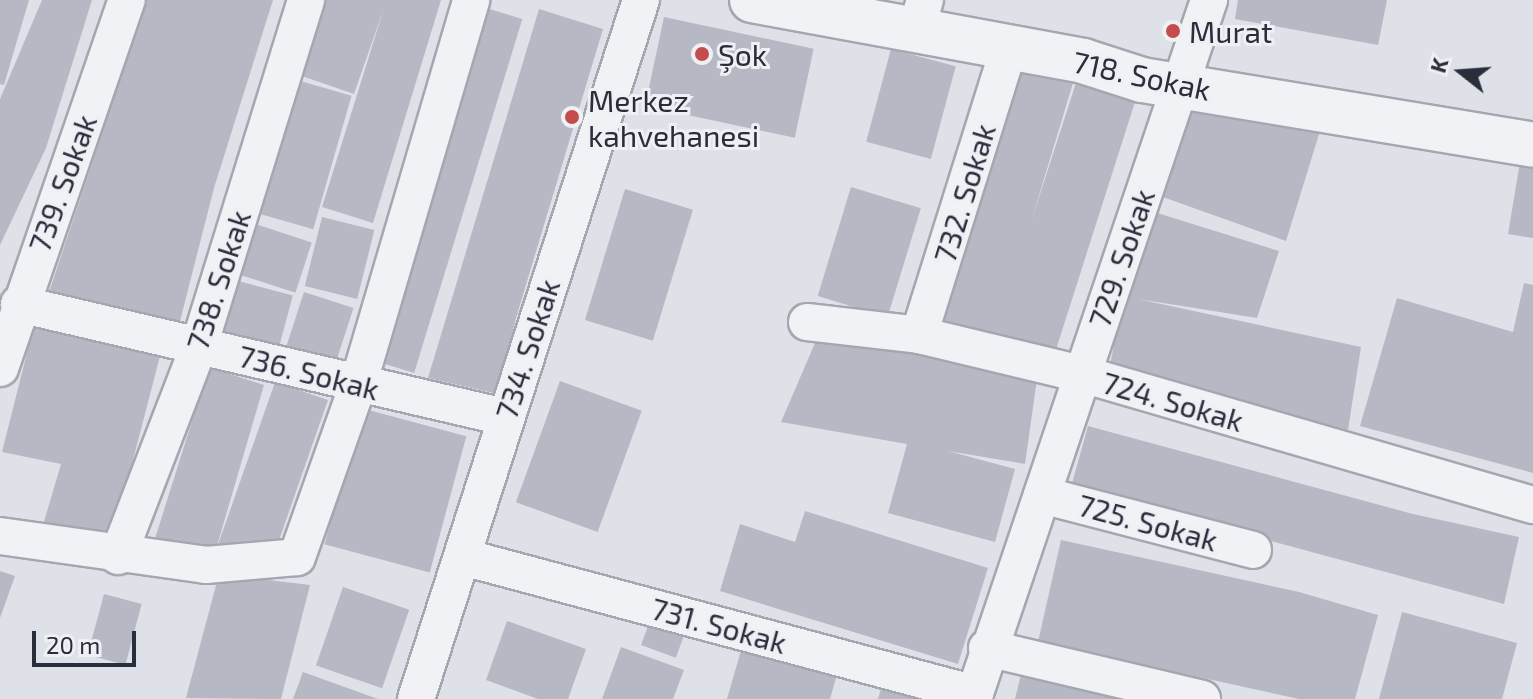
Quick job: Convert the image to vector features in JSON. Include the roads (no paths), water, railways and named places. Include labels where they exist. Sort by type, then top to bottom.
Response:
[{"type":"street","name":"739. Sokak","points":[[0,368],[19,304],[127,0]]},
{"type":"street","name":"738. Sokak","points":[[118,556],[199,346],[306,0]]},
{"type":"street","points":[[0,536],[118,556],[206,565],[297,557],[358,385],[471,0]]},
{"type":"street","name":"734. Sokak","points":[[416,699],[641,0]]},
{"type":"street","name":"718. Sokak","points":[[752,0],[920,16],[1008,51],[1083,61],[1142,80],[1533,145]]},
{"type":"street","name":"729. Sokak","points":[[974,696],[987,648],[1042,495],[1209,0]]},
{"type":"street","name":"732. Sokak","points":[[919,335],[1008,51]]},
{"type":"street","name":"736. Sokak","points":[[19,304],[505,417]]},
{"type":"street","name":"724. Sokak","points":[[807,322],[919,335],[1082,374],[1533,505]]},
{"type":"street","name":"725. Sokak","points":[[1042,495],[1253,550]]},
{"type":"street","name":"731. Sokak","points":[[463,557],[974,696]]},
{"type":"street","points":[[987,648],[1026,654],[1202,699]]},
{"type":"place","name":"Murat","points":[[1173,31]]},
{"type":"place","name":"Şok","points":[[702,54]]},
{"type":"place","name":"Merkez kahvehanesi","points":[[572,117]]}]
